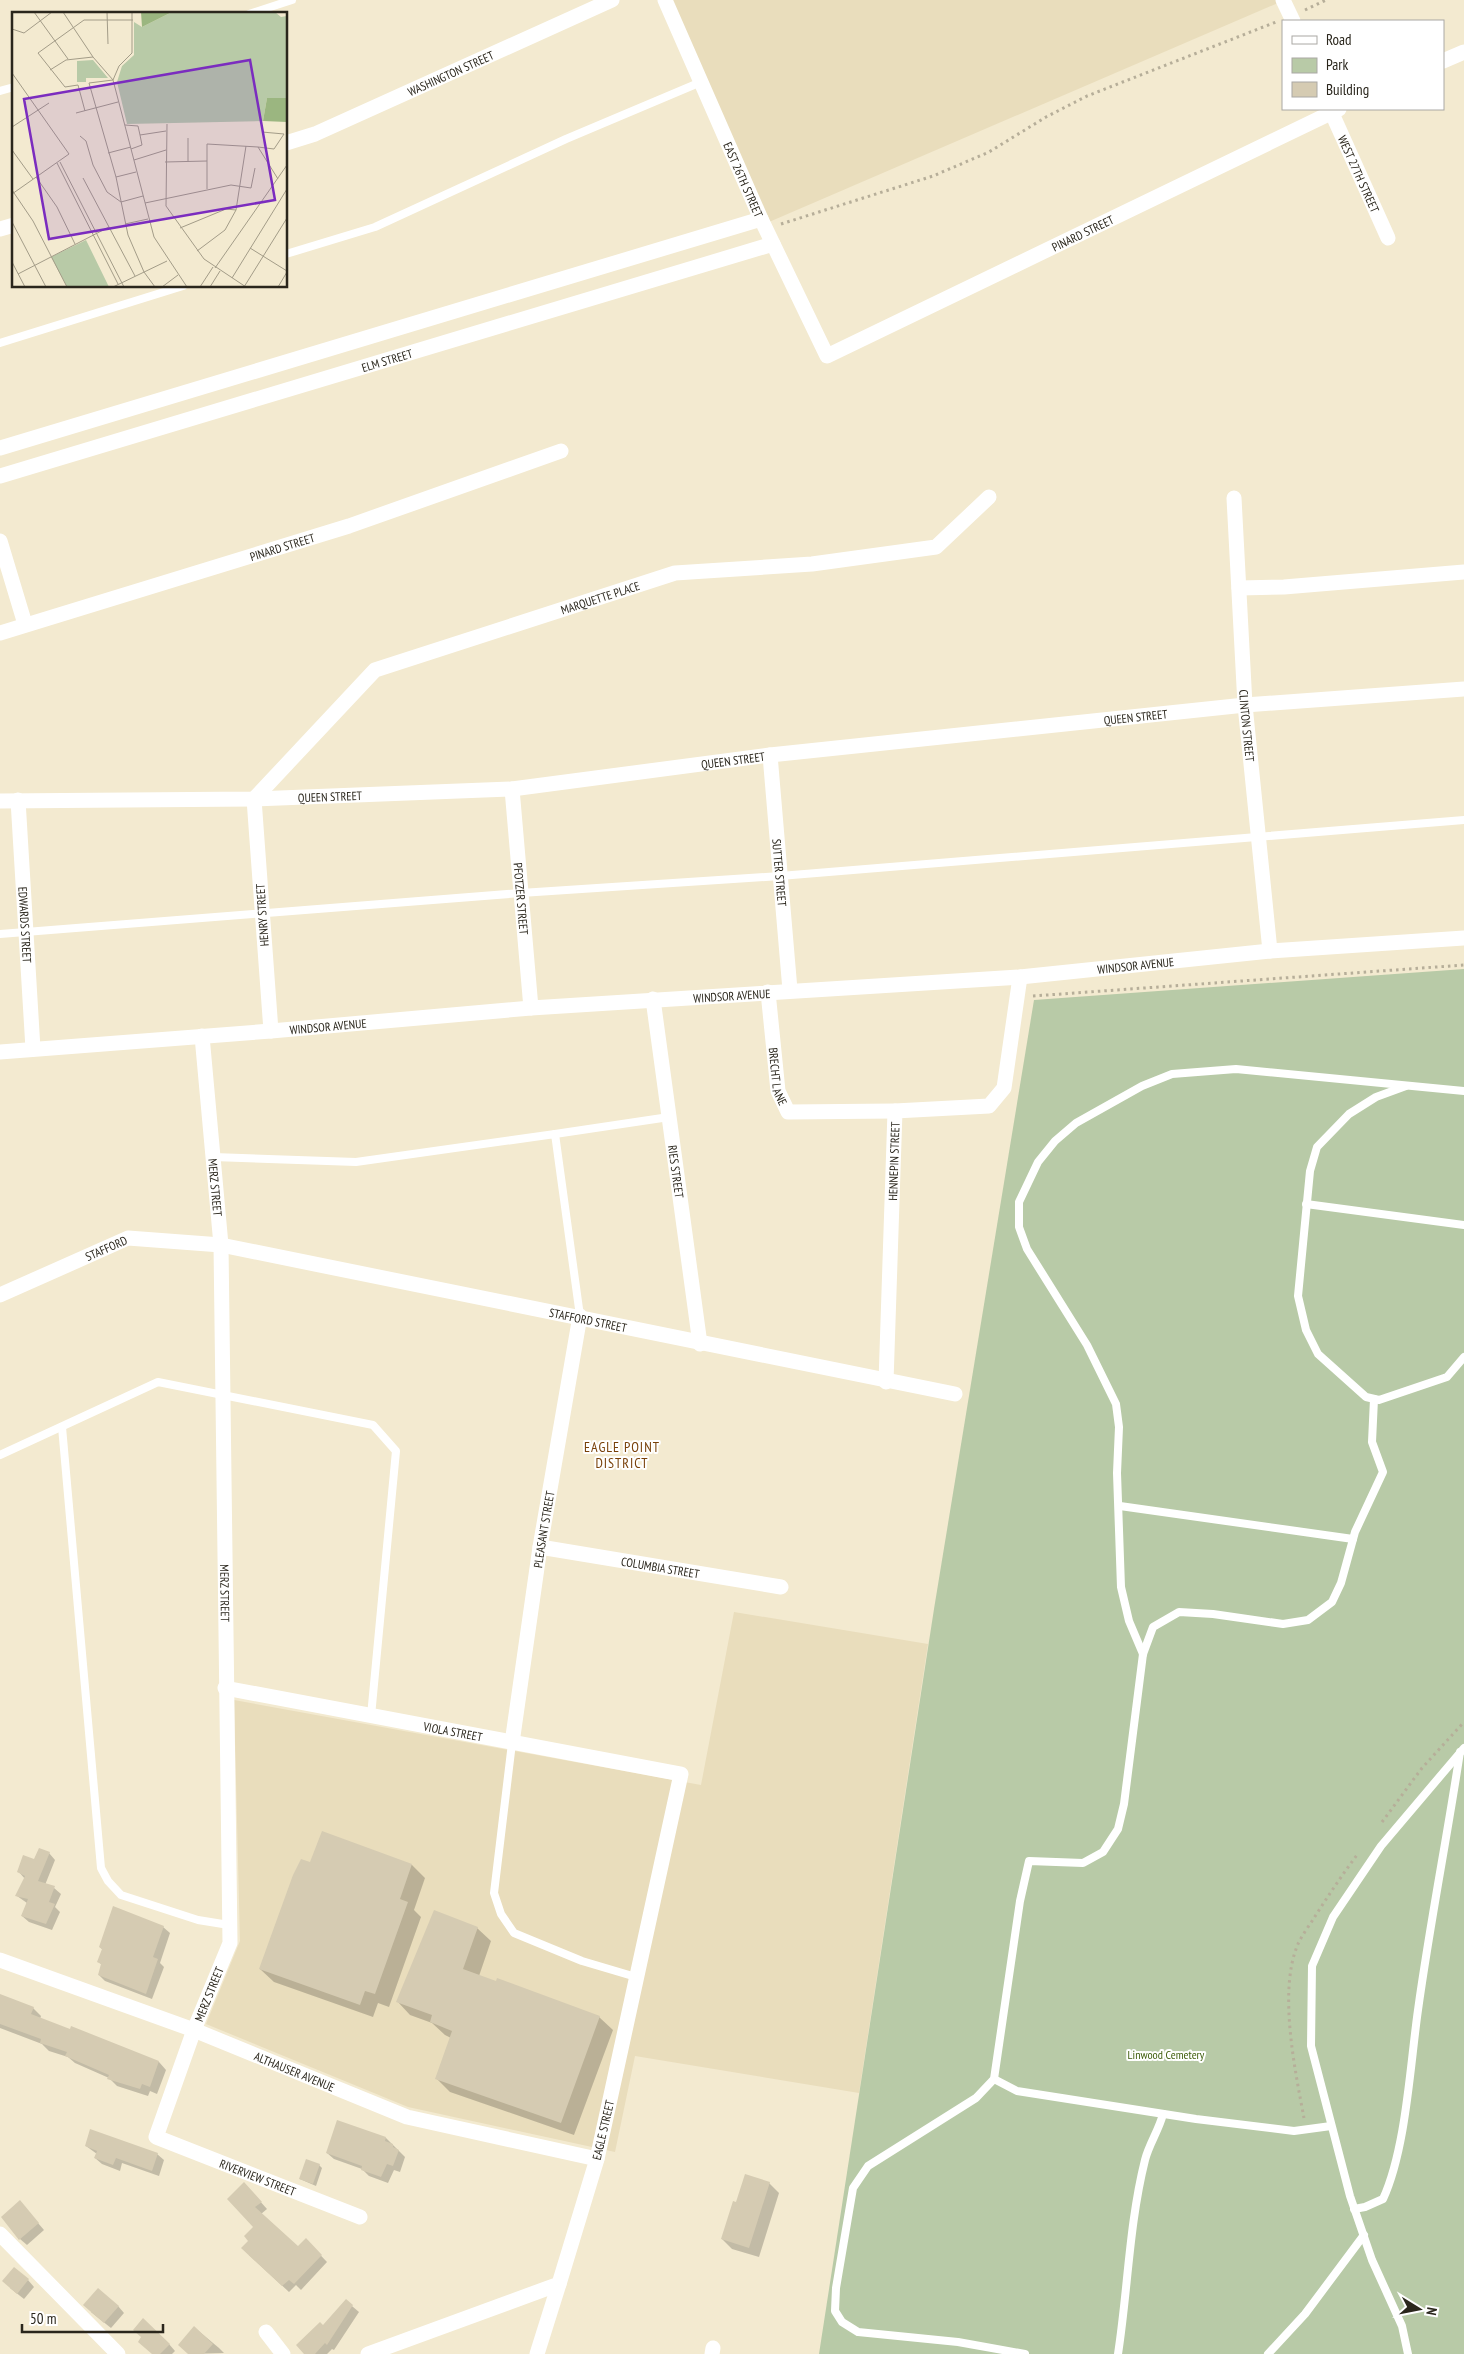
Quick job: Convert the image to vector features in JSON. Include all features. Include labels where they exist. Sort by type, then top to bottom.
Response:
[{"type":"street","name":"WASHINGTON STREET","points":[[288,142],[315,134],[612,0]]},
{"type":"street","name":"EAST 26TH STREET","points":[[665,0],[761,220],[827,356]]},
{"type":"street","points":[[1283,0],[1292,19]]},
{"type":"street","points":[[1444,61],[1464,52]]},
{"type":"street","name":"WEST 27TH STREET","points":[[1333,110],[1388,238]]},
{"type":"street","name":"PINARD STREET","points":[[827,356],[1333,110]]},
{"type":"street","points":[[0,448],[761,220]]},
{"type":"street","points":[[0,230],[12,226]]},
{"type":"street","name":"ELM STREET","points":[[0,476],[773,244]]},
{"type":"street","name":"PINARD STREET","points":[[0,632],[349,526],[562,452]]},
{"type":"street","name":"MARQUETTE PLACE","points":[[254,799],[375,670],[675,573],[812,564],[936,547],[989,497]]},
{"type":"street","name":"CLINTON STREET","points":[[1234,498],[1245,705],[1270,951]]},
{"type":"street","points":[[0,541],[25,624]]},
{"type":"street","points":[[1239,588],[1284,587],[1464,572]]},
{"type":"street","name":"QUEEN STREET","points":[[0,801],[254,799],[512,789],[770,755],[1245,705],[1464,689]]},
{"type":"street","name":"SUTTER STREET","points":[[770,755],[790,990]]},
{"type":"street","name":"PFOTZER STREET","points":[[512,789],[531,1008]]},
{"type":"street","name":"HENRY STREET","points":[[254,799],[271,1031]]},
{"type":"street","name":"EDWARDS STREET","points":[[18,800],[33,1049]]},
{"type":"street","name":"WINDSOR AVENUE","points":[[0,1052],[653,999],[1020,977],[1270,951],[1464,938]]},
{"type":"street","name":"HENNEPIN STREET","points":[[886,1382],[895,1111],[989,1106],[1004,1088],[1020,977]]},
{"type":"street","name":"BRECHT LANE","points":[[768,992],[778,1091],[788,1112],[895,1111]]},
{"type":"street","name":"RIES STREET","points":[[653,999],[700,1344]]},
{"type":"street","name":"MERZ STREET","points":[[156,2137],[194,2030],[230,1943],[220,1245],[202,1036]]},
{"type":"street","name":"STAFFORD","points":[[0,1295],[128,1238],[220,1245]]},
{"type":"street","name":"STAFFORD STREET","points":[[220,1245],[580,1316],[700,1344],[886,1382],[955,1394]]},
{"type":"street","name":"PLEASANT STREET","points":[[512,1743],[540,1547],[580,1316]]},
{"type":"street","name":"COLUMBIA STREET","points":[[540,1547],[780,1587]]},
{"type":"street","name":"VIOLA STREET","points":[[225,1688],[680,1774]]},
{"type":"street","name":"EAGLE STREET","points":[[538,2354],[597,2158],[680,1774]]},
{"type":"street","name":"ALTHAUSER AVENUE","points":[[0,1960],[194,2030],[407,2117],[597,2158]]},
{"type":"street","name":"RIVERVIEW STREET","points":[[156,2137],[360,2217]]},
{"type":"street","points":[[0,2234],[118,2354]]},
{"type":"street","points":[[368,2354],[559,2284]]},
{"type":"street","points":[[266,2332],[283,2354]]},
{"type":"lane","points":[[255,12],[292,0]]},
{"type":"lane","points":[[288,253],[375,226],[566,139],[701,82]]},
{"type":"lane","points":[[0,343],[177,288]]},
{"type":"lane","points":[[0,934],[521,893],[780,876],[1464,820]]},
{"type":"lane","points":[[1143,1654],[1129,1621],[1121,1587],[1120,1506],[1117,1473],[1119,1427],[1116,1404],[1087,1345],[1027,1249],[1019,1227],[1019,1202],[1038,1162],[1055,1141],[1076,1124],[1142,1086],[1172,1074],[1236,1069],[1411,1084],[1464,1091]]},
{"type":"lane","points":[[1411,1084],[1376,1097],[1349,1114],[1317,1147],[1310,1171],[1298,1296],[1306,1330],[1318,1354],[1366,1397],[1379,1400],[1447,1377],[1464,1357]]},
{"type":"lane","points":[[213,1157],[356,1162],[669,1117]]},
{"type":"lane","points":[[555,1134],[580,1316]]},
{"type":"lane","points":[[1306,1204],[1464,1225]]},
{"type":"lane","points":[[0,1455],[158,1382],[373,1425],[396,1451],[371,1716]]},
{"type":"lane","points":[[1026,2354],[958,2342],[858,2332],[842,2322],[835,2311],[836,2288],[853,2188],[868,2166],[976,2098],[994,2079],[1020,1901],[1028,1861],[1083,1863],[1103,1852],[1118,1829],[1124,1804],[1143,1654],[1154,1627],[1179,1612],[1213,1614],[1283,1624],[1308,1620],[1332,1602],[1342,1583],[1354,1538],[1383,1472],[1372,1442],[1374,1399]]},
{"type":"lane","points":[[62,1427],[101,1868],[108,1881],[121,1895],[198,1920],[229,1925]]},
{"type":"lane","points":[[1120,1506],[1171,1511],[1354,1538]]},
{"type":"lane","points":[[512,1743],[494,1893],[501,1914],[514,1933],[582,1961],[636,1977]]},
{"type":"lane","points":[[1408,2354],[1402,2326],[1354,2208],[1311,2046],[1312,1966],[1333,1917],[1381,1846],[1462,1750]]},
{"type":"lane","points":[[1354,2208],[1365,2207],[1383,2199],[1391,2182],[1402,2125],[1432,1918],[1462,1750]]},
{"type":"lane","points":[[994,2079],[1017,2091],[1163,2114],[1294,2131],[1331,2126]]},
{"type":"lane","points":[[1118,2354],[1132,2226],[1145,2158],[1160,2128],[1163,2114]]},
{"type":"lane","points":[[1268,2354],[1305,2314],[1364,2235]]},
{"type":"path","points":[[1017,998],[1464,964]]},
{"type":"shaded area","points":[[672,0],[1285,0],[769,222]]},
{"type":"shaded area","points":[[734,1612],[928,1644],[859,2093],[635,2056],[615,2152],[408,2107],[206,2024],[240,1941],[234,1700],[701,1785]]},
{"type":"green space","name":"Linwood Cemetery","points":[[1464,969],[1464,2354],[819,2354],[934,1609],[1034,1000]]},
{"type":"building","points":[[322,1831],[412,1864],[400,1899],[408,1902],[375,1994],[365,1991],[360,2005],[259,1969],[293,1875],[301,1859],[310,1862]]},
{"type":"building","points":[[39,1848],[50,1852],[38,1881],[55,1886],[49,1902],[55,1904],[46,1924],[21,1916],[28,1899],[15,1896],[25,1876],[17,1872],[23,1855],[34,1859]]},
{"type":"building","points":[[113,1906],[164,1926],[153,1957],[158,1959],[146,1994],[98,1975],[101,1964],[97,1962],[102,1949],[99,1947]]},
{"type":"building","points":[[434,1910],[478,1927],[463,1969],[496,1981],[497,1978],[600,2016],[561,2123],[435,2079],[452,2031],[430,2022],[432,2015],[396,2002]]},
{"type":"building","points":[[0,1994],[34,2007],[31,2014],[70,2029],[71,2026],[159,2061],[150,2087],[142,2084],[140,2089],[107,2079],[109,2075],[65,2056],[67,2052],[40,2043],[41,2039],[0,2024]]},
{"type":"building","points":[[337,2120],[386,2137],[385,2141],[393,2144],[393,2147],[399,2150],[393,2166],[387,2164],[381,2177],[361,2170],[362,2166],[326,2153]]},
{"type":"building","points":[[90,2129],[158,2153],[152,2171],[116,2158],[113,2165],[94,2158],[97,2151],[85,2146]]},
{"type":"building","points":[[306,2159],[320,2164],[313,2184],[299,2179]]},
{"type":"building","points":[[745,2174],[770,2182],[749,2248],[721,2239],[733,2201],[736,2202]]},
{"type":"building","points":[[244,2182],[262,2202],[255,2207],[298,2246],[306,2238],[322,2255],[294,2284],[289,2280],[282,2286],[241,2248],[248,2241],[244,2236],[253,2227],[227,2199]]},
{"type":"building","points":[[20,2200],[39,2223],[19,2240],[1,2217]]},
{"type":"building","points":[[14,2267],[29,2279],[17,2294],[2,2281]]},
{"type":"building","points":[[98,2288],[119,2306],[104,2323],[83,2305]]},
{"type":"building","points":[[346,2299],[353,2305],[327,2345],[325,2343],[315,2354],[304,2354],[296,2345],[320,2322],[323,2325]]},
{"type":"building","points":[[143,2318],[170,2344],[160,2354],[152,2354],[138,2342],[141,2337],[133,2330]]},
{"type":"building","points":[[194,2326],[213,2344],[204,2354],[188,2354],[178,2345]]},
{"type":"district","name":"EAGLE POINT DISTRICT","points":[[622,1455]]}]
